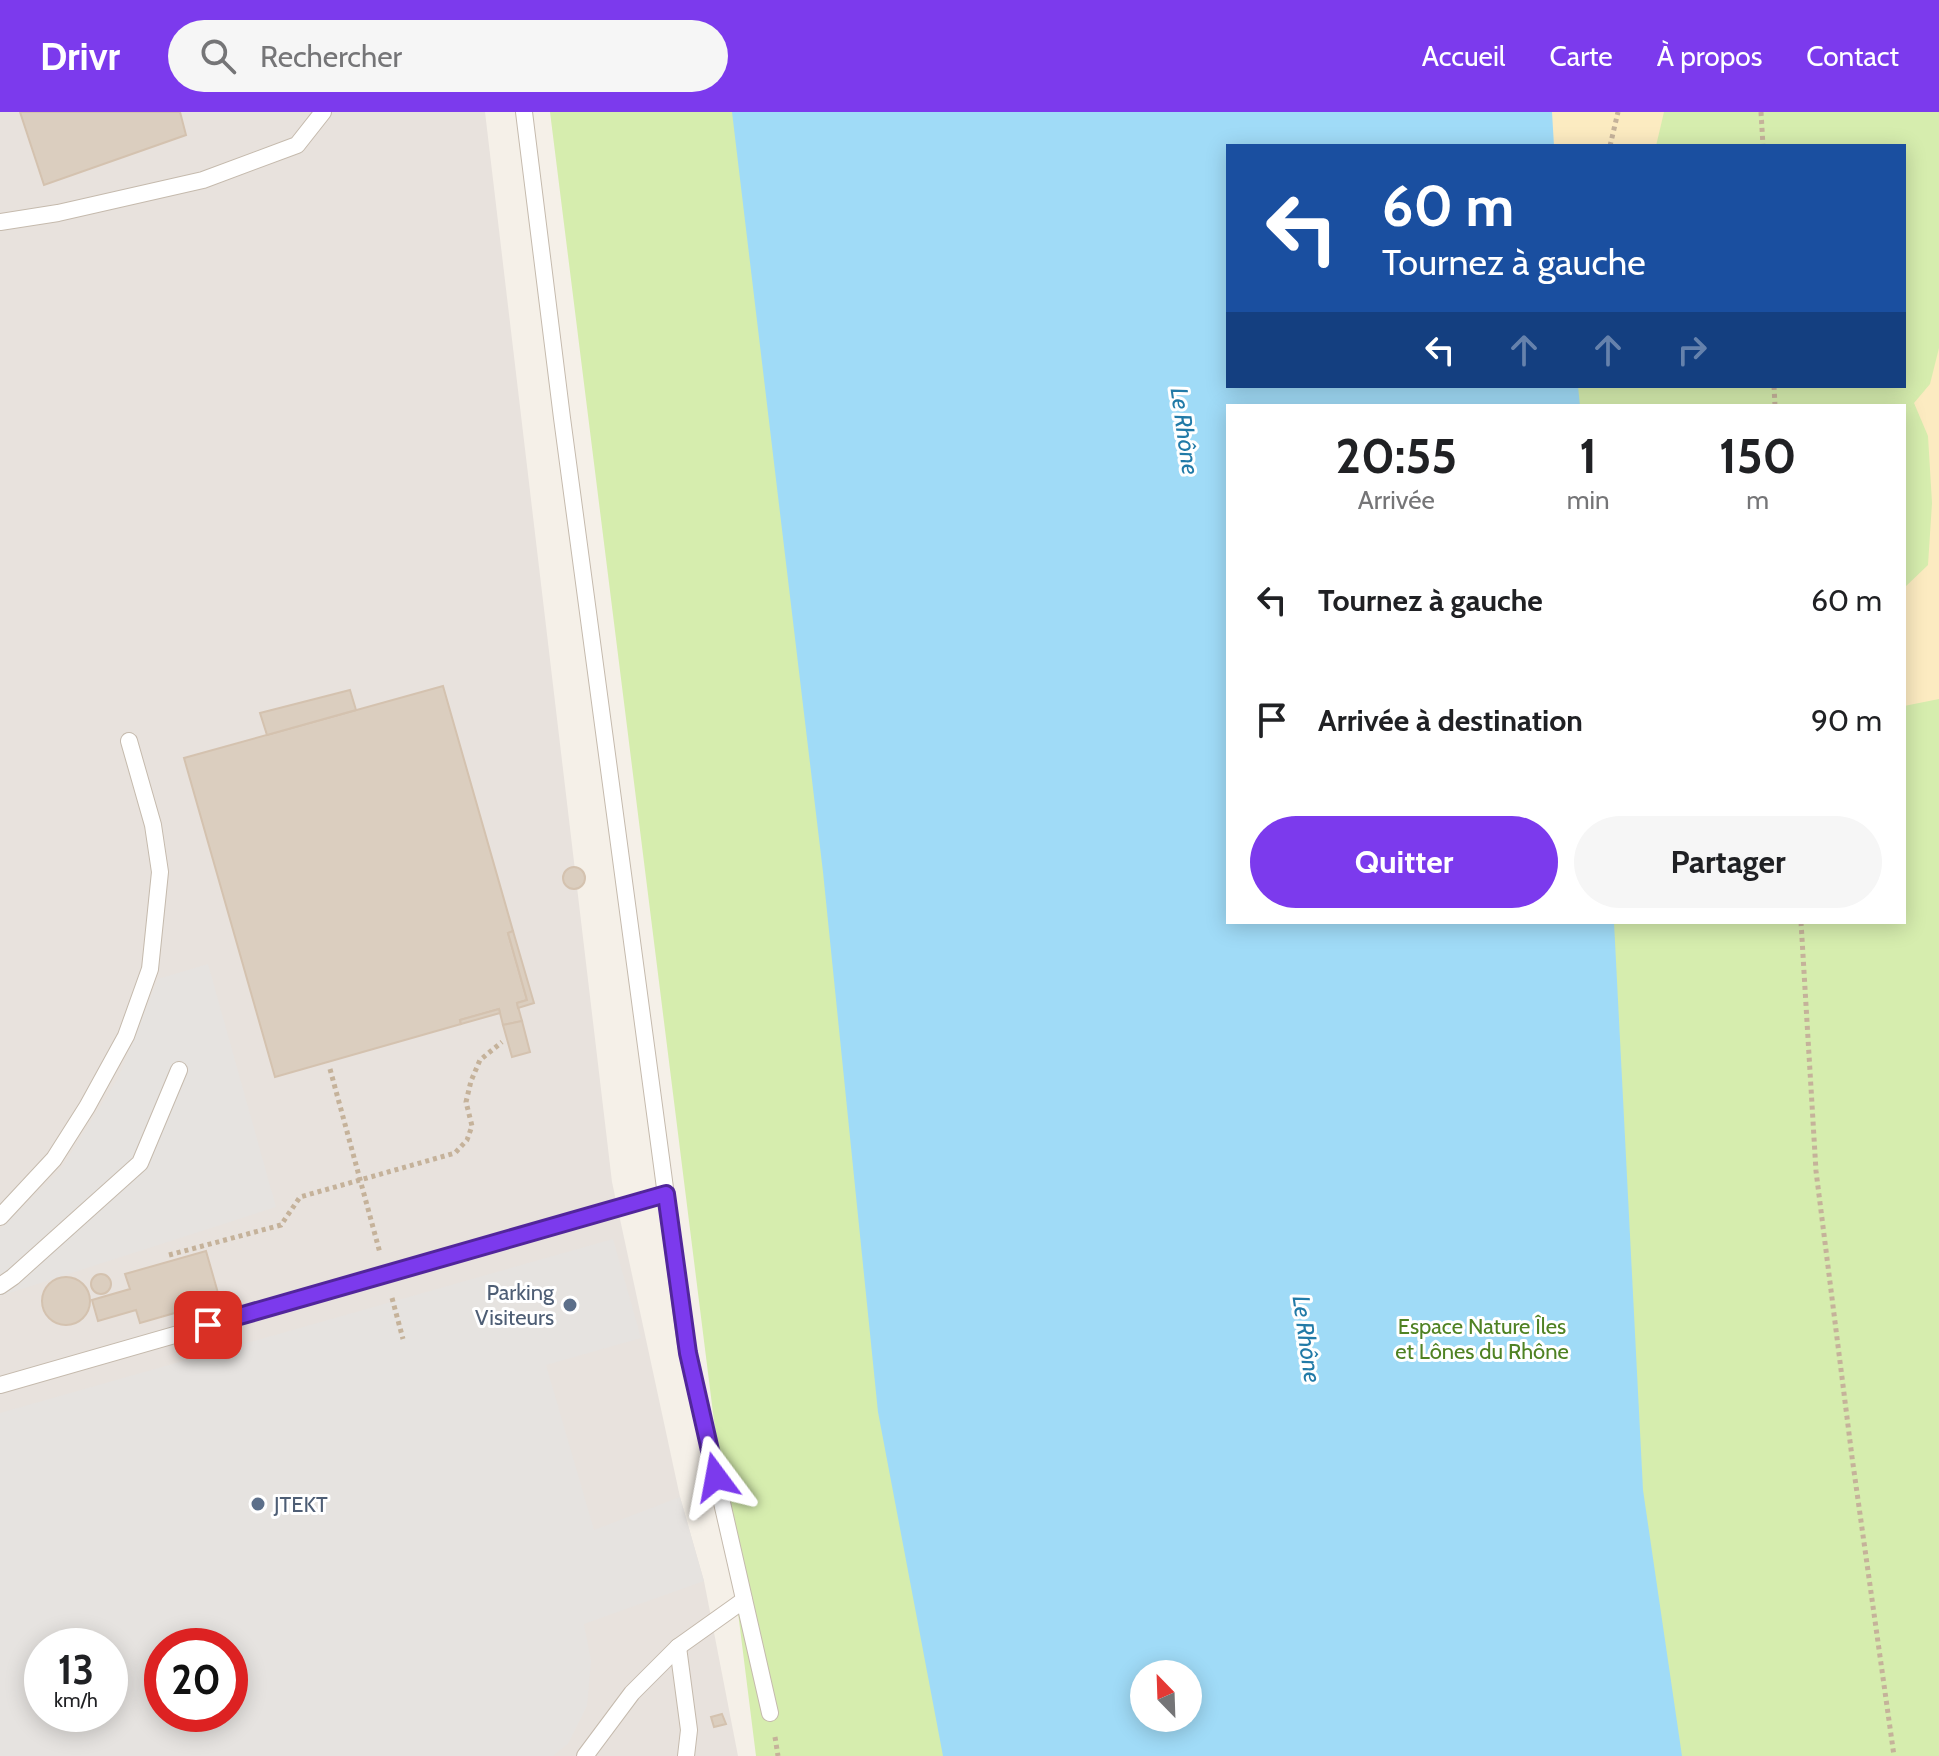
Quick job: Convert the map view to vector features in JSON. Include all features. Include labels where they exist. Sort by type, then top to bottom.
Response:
[{"type":"lane","points":[[0,222],[58,213],[203,180],[297,145],[323,112]]},
{"type":"lane","points":[[524,112],[688,1353],[770,1713]]},
{"type":"lane","points":[[0,1217],[54,1159],[87,1107],[126,1036],[150,969],[160,872],[153,825],[129,741]]},
{"type":"lane","points":[[0,1286],[140,1163],[179,1070]]},
{"type":"lane","points":[[0,1385],[666,1194]]},
{"type":"lane","points":[[585,1756],[632,1693],[678,1647],[744,1600]]},
{"type":"lane","points":[[678,1647],[689,1730],[686,1756]]},
{"type":"path","points":[[1610,144],[1618,112]]},
{"type":"path","points":[[1761,112],[1763,144]]},
{"type":"path","points":[[1801,924],[1816,1171],[1894,1756]]},
{"type":"path","points":[[169,1255],[281,1225],[300,1197],[455,1153],[467,1140],[472,1126],[466,1102],[471,1081],[480,1060],[502,1042]]},
{"type":"path","points":[[330,1069],[403,1339]]},
{"type":"shaded area","points":[[0,112],[485,112],[612,1182],[680,1497],[704,1581],[738,1756],[0,1756]]},
{"type":"shaded area","points":[[208,964],[276,1207],[0,1296],[0,1229],[61,1169],[118,1078],[158,979]]},
{"type":"shaded area","points":[[613,1239],[641,1338],[546,1365],[594,1530],[680,1497],[704,1581],[584,1624],[591,1661],[587,1706],[568,1744],[553,1756],[0,1756],[0,1413]]},
{"type":"green space","name":"Espace Nature Îles et Lônes du Rhône","points":[[550,112],[1939,112],[1939,1756],[756,1756]]},
{"type":"sand","points":[[1548,112],[1664,112],[1656,144],[1549,144]]},
{"type":"sand","points":[[1939,348],[1939,699],[1906,706],[1906,586],[1928,565],[1932,503],[1928,436],[1914,403],[1930,384]]},
{"type":"water","name":"Espace Nature Îles et Lônes du Rhône","points":[[732,112],[1552,112],[1554,144],[1226,144],[1226,388],[1578,388],[1580,404],[1226,404],[1226,924],[1614,924],[1643,1490],[1682,1756],[943,1756],[878,1412],[823,872]]},
{"type":"building","points":[[20,112],[180,112],[186,135],[44,185]]},
{"type":"building","points":[[443,686],[513,931],[508,933],[527,1000],[517,1003],[522,1021],[503,1025],[499,1009],[460,1020],[461,1024],[275,1077],[184,758]]},
{"type":"building","points":[[350,690],[356,710],[267,735],[260,713]]},
{"type":"building","points":[[574,867],[585,878],[574,889],[563,878]]},
{"type":"building","points":[[513,931],[534,1003],[518,1008],[517,1003],[527,1000],[508,933]]},
{"type":"building","points":[[499,1009],[500,1013],[461,1024],[460,1020]]},
{"type":"building","points":[[522,1021],[530,1052],[512,1057],[503,1025]]},
{"type":"building","points":[[206,1251],[220,1300],[140,1323],[136,1310],[98,1321],[92,1300],[130,1289],[125,1274]]},
{"type":"building","points":[[101,1274],[108,1277],[111,1284],[108,1291],[101,1294],[94,1291],[91,1284],[94,1277]]},
{"type":"building","points":[[66,1277],[83,1284],[90,1301],[83,1318],[66,1325],[49,1318],[42,1301],[49,1284]]},
{"type":"building","points":[[722,1714],[726,1724],[714,1727],[711,1717]]},
{"type":"place","name":"Parking Visiteurs","points":[[570,1305]]},
{"type":"place","name":"JTEKT","points":[[258,1504]]},
{"type":"route","points":[[208,1325],[666,1194],[688,1353],[716,1477]]},
{"type":"water label","name":"Le Rhône","points":[[1185,431]]},
{"type":"water label","name":"Le Rhône","points":[[1307,1339]]}]
